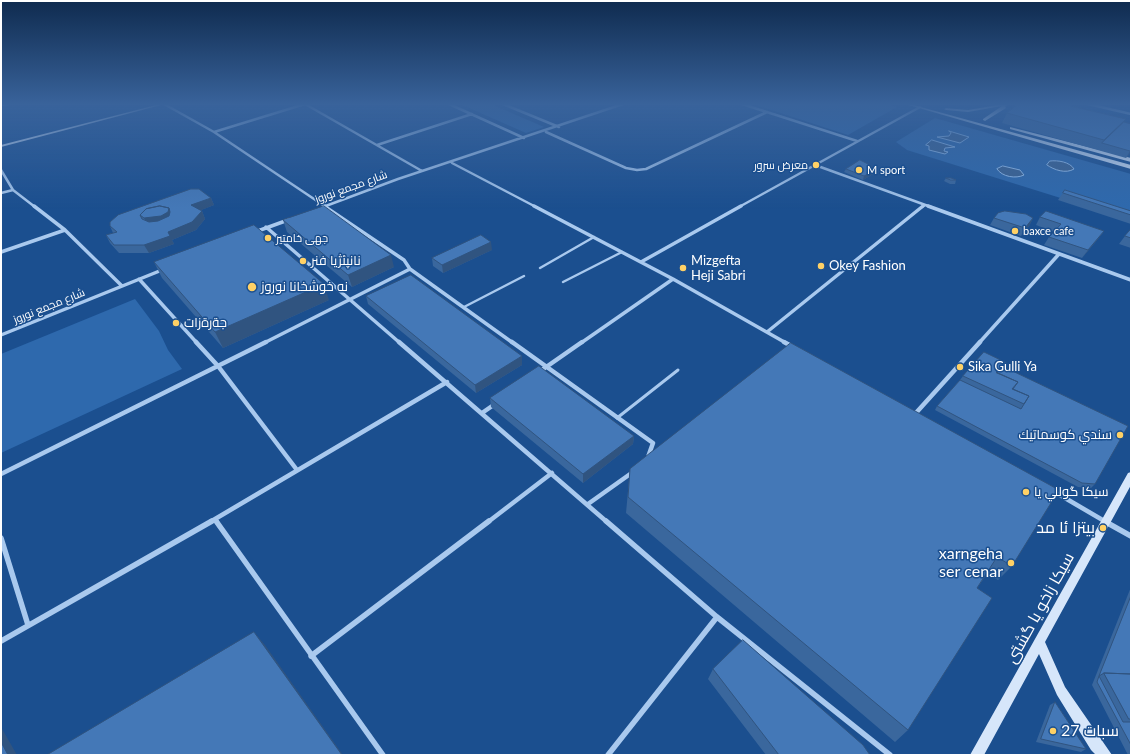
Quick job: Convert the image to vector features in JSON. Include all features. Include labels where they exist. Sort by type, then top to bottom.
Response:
[{"type":"main road","points":[[1,146],[27,139]]},
{"type":"main road","points":[[1034,139],[1131,167]]},
{"type":"main road","points":[[1055,139],[1131,160]]},
{"type":"main road","name":"سیکا زاخو یا گشتى","points":[[977,755],[1131,476]]},
{"type":"main road","points":[[1040,643],[1061,691],[1096,745],[1105,755]]},
{"type":"street","points":[[225,139],[404,260],[410,269],[653,443],[646,462]]},
{"type":"street","points":[[367,139],[422,171]]},
{"type":"street","points":[[377,145],[395,139]]},
{"type":"street","name":"شارع مجمع نوروز","points":[[317,209],[422,171],[452,163],[520,139]]},
{"type":"street","points":[[562,139],[626,168],[637,170],[646,169],[709,139]]},
{"type":"street","points":[[849,139],[857,142]]},
{"type":"street","points":[[641,262],[862,139]]},
{"type":"street","points":[[452,163],[641,262],[800,351]]},
{"type":"street","points":[[815,165],[1131,280]]},
{"type":"street","points":[[1,170],[13,190],[65,230],[122,286]]},
{"type":"street","points":[[1,193],[13,190]]},
{"type":"street","points":[[766,332],[925,206]]},
{"type":"street","points":[[252,233],[295,217]]},
{"type":"street","points":[[266,228],[349,301],[447,382],[718,617],[890,755]]},
{"type":"street","points":[[1,252],[65,230]]},
{"type":"street","points":[[915,414],[1059,254]]},
{"type":"street","name":"شارع مجمع نوروز","points":[[1,335],[167,267]]},
{"type":"street","points":[[1,474],[349,301],[410,269]]},
{"type":"street","points":[[139,279],[218,366],[297,470]]},
{"type":"street","points":[[534,376],[673,280]]},
{"type":"street","points":[[1,641],[215,519],[447,382]]},
{"type":"street","points":[[482,413],[501,399]]},
{"type":"street","points":[[908,411],[922,418]]},
{"type":"street","points":[[588,504],[639,467]]},
{"type":"street","points":[[311,656],[552,473]]},
{"type":"street","points":[[1052,490],[1106,520],[1131,536]]},
{"type":"street","points":[[215,519],[311,656],[383,755]]},
{"type":"street","points":[[1,538],[28,626]]},
{"type":"street","points":[[608,755],[718,617]]},
{"type":"lane","points":[[540,268],[594,237]]},
{"type":"lane","points":[[563,282],[622,252]]},
{"type":"lane","points":[[464,307],[524,276]]},
{"type":"lane","points":[[617,418],[678,370]]},
{"type":"shaded area","points":[[900,139],[1009,139],[1131,174],[1131,220],[907,150],[896,142]]},
{"type":"shaded area","points":[[946,139],[966,139],[960,143]]},
{"type":"shaded area","points":[[932,140],[955,147],[945,148],[944,151],[948,152],[945,154],[929,150],[929,146],[926,145]]},
{"type":"shaded area","points":[[1050,161],[1064,162],[1074,169],[1067,171],[1057,170],[1047,165]]},
{"type":"shaded area","points":[[1003,166],[1020,170],[1024,175],[1017,177],[1002,174],[997,169]]},
{"type":"shaded area","points":[[135,299],[159,331],[168,350],[182,369],[1,453],[1,354]]},
{"type":"building","points":[[1106,139],[1131,139],[1131,150],[1130,151],[1102,143]]},
{"type":"building","name":"M sport","points":[[860,160],[870,165],[874,171],[864,176],[846,169]]},
{"type":"building","points":[[191,189],[199,189],[211,198],[191,205],[202,211],[192,222],[168,232],[170,236],[144,245],[114,245],[106,235],[117,232],[110,226],[110,222],[118,215]],"holes":[[[160,206],[169,208],[169,216],[158,221],[149,222],[142,219],[140,215],[146,209]]]},
{"type":"building","points":[[1065,190],[1131,211],[1131,215],[1063,193]]},
{"type":"building","points":[[160,206],[169,208],[168,212],[161,216],[144,218],[140,215],[146,209]]},
{"type":"building","points":[[324,206],[391,255],[348,275],[283,220]]},
{"type":"building","points":[[1005,211],[1026,214],[1033,218],[1025,228],[994,218],[998,213]]},
{"type":"building","points":[[1046,211],[1104,231],[1088,250],[1049,237],[1061,224],[1040,217]]},
{"type":"building","points":[[254,225],[324,284],[215,332],[154,262]]},
{"type":"building","points":[[1131,229],[1131,238],[1125,236]]},
{"type":"building","points":[[481,235],[491,242],[442,265],[432,258]]},
{"type":"building","points":[[411,275],[522,356],[475,385],[366,296]]},
{"type":"building","points":[[791,343],[1059,490],[1012,566],[997,557],[977,588],[992,598],[908,730],[628,497],[630,469]]},
{"type":"building","points":[[984,352],[1007,363],[996,372],[1018,382],[1012,389],[1029,396],[1024,404],[963,376]]},
{"type":"building","points":[[539,366],[634,436],[583,474],[490,398]]},
{"type":"building","points":[[1004,367],[1128,426],[1095,484],[1082,483],[937,406],[960,380],[1021,409],[1029,396],[1013,389],[1018,382],[997,373]]},
{"type":"building","points":[[1131,596],[1131,674],[1104,673],[1099,676]]},
{"type":"building","points":[[254,632],[342,755],[47,755]]},
{"type":"building","points":[[743,640],[863,745],[870,755],[779,755],[713,669]]},
{"type":"building","points":[[1104,673],[1131,674],[1131,719],[1129,719]]},
{"type":"building","points":[[1099,676],[1123,722],[1131,722],[1131,745],[1097,682]]},
{"type":"building","points":[[1055,702],[1086,749],[1041,739]]},
{"type":"building","points":[[1,742],[8,755],[1,755]]},
{"type":"place","name":"معرض سرور","points":[[816,165]]},
{"type":"place","name":"M sport","points":[[859,170]]},
{"type":"place","name":"baxce cafe","points":[[1015,231]]},
{"type":"place","name":"جهى خامتير","points":[[268,238]]},
{"type":"place","name":"نانپئژيا فنر","points":[[303,261]]},
{"type":"place","name":"Okey Fashion","points":[[821,266]]},
{"type":"place","name":"Mizgefta Heji Sabri","points":[[683,268]]},
{"type":"place","name":"نه خوشخانا نوروز","points":[[252,287]]},
{"type":"place","name":"جةرةزات","points":[[176,323]]},
{"type":"place","name":"Sika Gulli Ya","points":[[960,367]]},
{"type":"place","name":"سندي کوسماتیك","points":[[1120,435]]},
{"type":"place","name":"سيكا گوللي يا","points":[[1026,492]]},
{"type":"place","name":"بيتزا ئا مد","points":[[1103,528]]},
{"type":"place","name":"xarngeha ser cenar","points":[[1011,563]]},
{"type":"place","name":"27 سبات","points":[[1053,731]]}]
